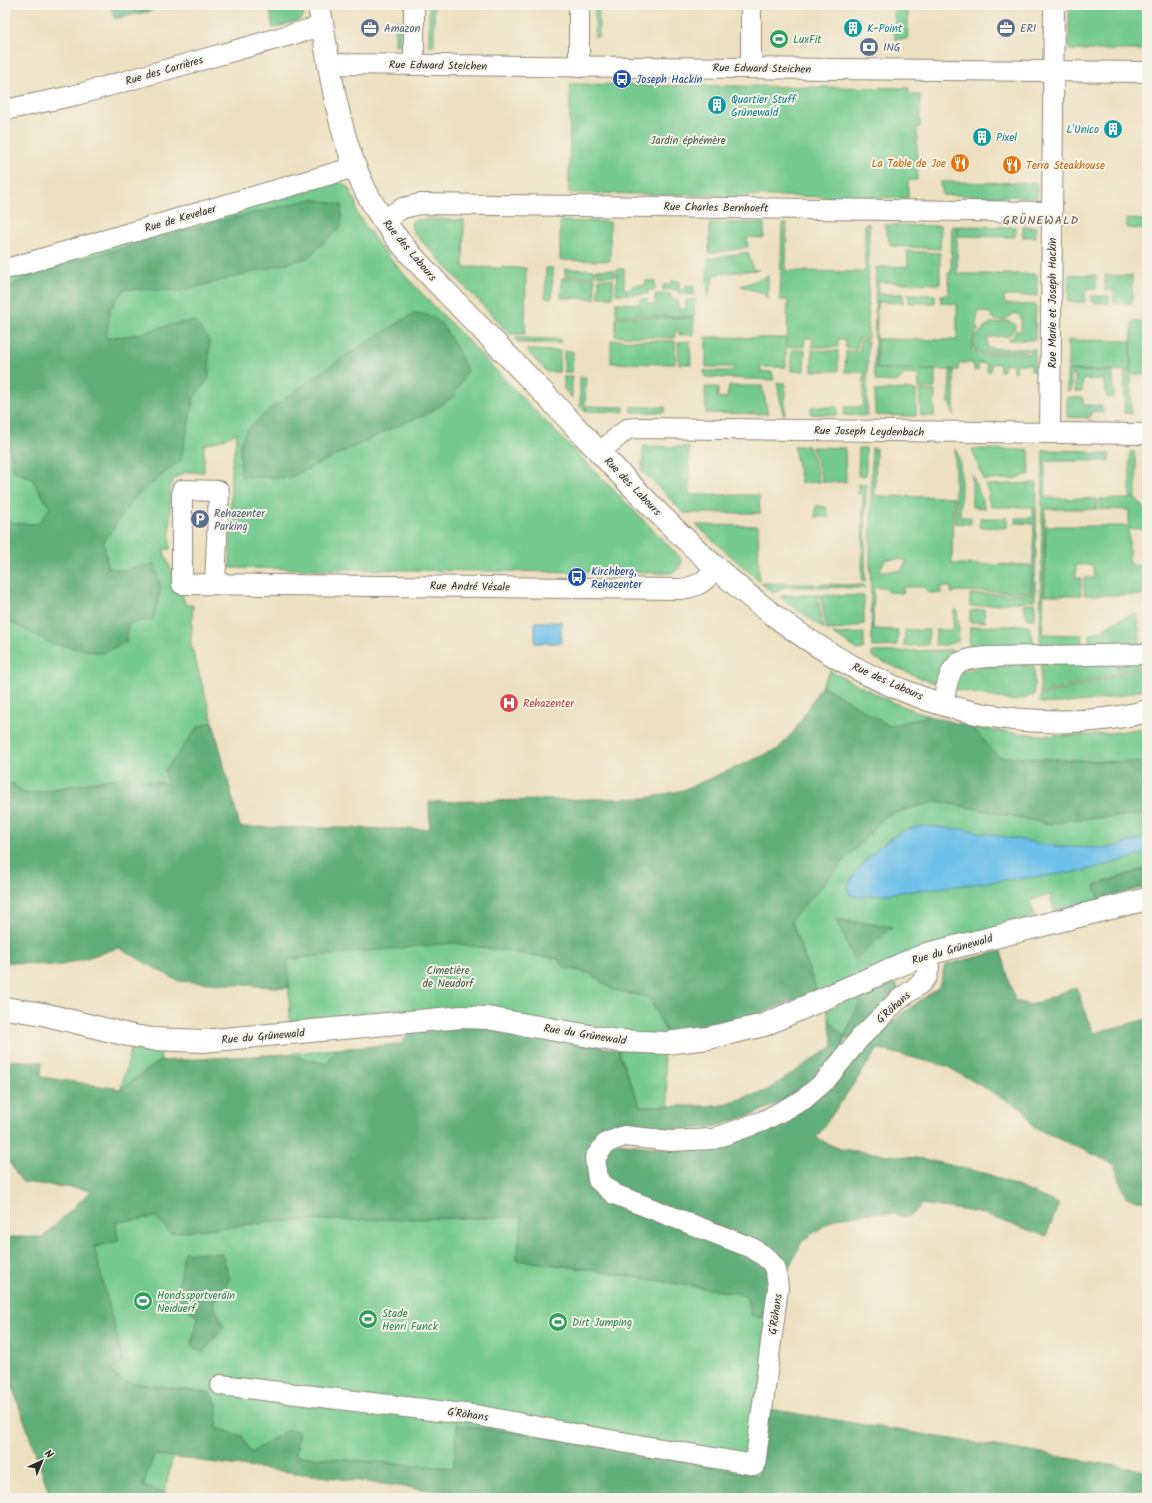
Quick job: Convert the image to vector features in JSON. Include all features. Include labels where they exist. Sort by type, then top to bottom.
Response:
[{"type":"main road","name":"Rue des Labours","points":[[319,5],[344,130],[355,167],[370,199],[384,219],[421,266],[600,452],[675,528],[765,609],[837,657],[876,678],[909,693],[943,704],[1000,718],[1059,722],[1083,722],[1147,711]]},
{"type":"main road","name":"Rue du Grünewald","points":[[5,1008],[43,1014],[128,1035],[152,1039],[203,1041],[462,1017],[487,1018],[618,1040],[666,1043],[708,1038],[764,1025],[927,954],[1147,899]]},
{"type":"street","points":[[414,5],[414,65]]},
{"type":"street","points":[[579,5],[579,67]]},
{"type":"street","points":[[751,5],[751,68]]},
{"type":"street","name":"Rue Marie et Joseph Hackin","points":[[1050,433],[1054,5]]},
{"type":"street","name":"Rue des Carrières","points":[[5,110],[76,95],[322,26]]},
{"type":"street","name":"Rue Edward Steichen","points":[[330,64],[1147,72]]},
{"type":"street","name":"Rue de Kevelaer","points":[[5,267],[10,268],[355,167]]},
{"type":"street","name":"Rue Charles Bernhoeft","points":[[384,219],[403,208],[420,204],[1052,212]]},
{"type":"street","name":"Rue Joseph Leydenbach","points":[[600,452],[627,429],[636,428],[1147,434]]},
{"type":"street","name":"Rue André Vésale","points":[[215,584],[219,491],[182,490],[182,584],[681,589],[696,586],[707,579],[717,567]]},
{"type":"street","points":[[943,704],[951,674],[957,664],[966,660],[987,657],[1147,654]]},
{"type":"street","name":"G'Röhans","points":[[221,1385],[481,1416],[755,1465],[778,1288],[776,1271],[767,1258],[752,1248],[614,1194],[598,1180],[595,1158],[606,1143],[624,1136],[671,1141],[713,1139],[763,1121],[803,1100],[825,1081],[860,1038],[897,1001],[920,984],[927,976],[929,967],[927,954]]},
{"type":"green space","points":[[111,5],[149,5],[151,11],[114,19]]},
{"type":"green space","points":[[269,5],[304,5],[304,15],[300,20],[273,28]]},
{"type":"green space","points":[[429,5],[434,5],[434,46],[429,46]]},
{"type":"green space","points":[[595,5],[599,5],[599,36],[595,37]]},
{"type":"green space","points":[[894,5],[908,5],[908,39],[895,39]]},
{"type":"green space","points":[[1069,5],[1147,5],[1147,50],[1069,50]]},
{"type":"green space","points":[[395,21],[400,21],[400,45],[395,45]]},
{"type":"green space","name":"Jardin éphémère","points":[[570,84],[909,88],[909,95],[920,95],[920,127],[917,127],[917,180],[908,180],[908,198],[569,193]]},
{"type":"green space","points":[[330,181],[340,182],[348,187],[356,202],[357,214],[382,249],[411,282],[541,417],[674,551],[681,559],[680,567],[678,570],[671,573],[230,568],[231,471],[237,433],[204,445],[204,472],[186,472],[175,478],[170,489],[170,549],[163,550],[186,605],[193,605],[191,645],[213,722],[198,727],[165,770],[168,784],[123,777],[25,794],[13,784],[5,785],[5,274]]},
{"type":"green space","points":[[940,182],[1037,183],[1037,197],[942,195],[942,187],[940,187]]},
{"type":"green space","points":[[313,199],[342,205],[341,227],[307,258],[181,291],[124,289],[110,309],[106,338],[140,334],[169,325],[195,321],[209,340],[209,378],[194,397],[181,460],[136,496],[104,542],[107,567],[122,570],[154,564],[161,588],[153,619],[128,624],[126,642],[102,653],[52,644],[5,619],[5,520],[14,523],[38,524],[50,508],[31,478],[14,472],[5,425],[5,290],[36,272],[219,221]]},
{"type":"green space","points":[[417,219],[464,220],[463,267],[526,268],[525,334],[510,334],[416,235],[411,224]]},
{"type":"green space","points":[[1127,219],[1147,220],[1147,229],[1127,228]]},
{"type":"green space","points":[[560,221],[610,222],[610,261],[560,260]]},
{"type":"green space","points":[[710,223],[764,223],[764,238],[747,237],[748,247],[709,254]]},
{"type":"green space","points":[[782,224],[787,224],[786,271],[865,272],[865,224],[869,224],[868,339],[858,339],[857,348],[846,348],[845,339],[838,339],[838,347],[812,347],[813,338],[805,338],[804,347],[787,347],[788,300],[780,300]]},
{"type":"green space","points":[[884,225],[941,226],[940,249],[891,246]]},
{"type":"green space","points":[[952,226],[957,226],[957,274],[1037,274],[1037,296],[1004,296],[1005,304],[1036,305],[1035,340],[1008,340],[1013,337],[1016,330],[1020,332],[1021,330],[1020,316],[1011,314],[1006,319],[1000,321],[994,319],[990,313],[978,311],[976,326],[978,330],[973,339],[972,346],[972,349],[977,354],[1025,354],[1029,353],[1031,349],[1035,349],[1035,371],[1031,371],[1031,364],[1016,364],[1016,371],[1013,371],[1013,364],[1004,364],[1003,371],[1000,371],[999,364],[991,364],[991,371],[987,371],[987,364],[978,363],[978,371],[974,370],[973,363],[959,363],[958,370],[877,369],[877,339],[957,340],[957,304],[941,303],[941,295],[949,295],[948,273],[951,273]]},
{"type":"green space","points":[[958,226],[1016,227],[1015,237],[958,236]]},
{"type":"green space","points":[[1023,227],[1036,227],[1036,237],[1023,237]]},
{"type":"green space","points":[[907,251],[940,253],[940,284],[878,282],[878,294],[903,294],[903,303],[877,302],[876,369],[935,370],[935,388],[919,388],[918,375],[904,374],[897,382],[876,381],[874,369],[876,267],[908,266]]},
{"type":"green space","points":[[748,252],[753,269],[759,270],[715,274],[708,297],[707,269],[709,259]]},
{"type":"green space","points":[[546,268],[553,268],[552,298],[545,298]]},
{"type":"green space","points":[[565,269],[614,270],[615,276],[598,276],[598,272],[595,272],[595,276],[565,276]]},
{"type":"green space","points":[[617,269],[624,269],[624,289],[632,289],[633,285],[646,285],[646,281],[655,281],[655,290],[648,290],[648,294],[616,294]]},
{"type":"green space","points":[[1069,275],[1096,275],[1096,289],[1085,289],[1085,302],[1068,302]]},
{"type":"green space","points":[[1105,275],[1132,276],[1132,303],[1114,303],[1114,290],[1105,290]]},
{"type":"green space","points":[[768,276],[768,300],[763,293],[741,286]]},
{"type":"green space","points":[[562,278],[595,278],[595,299],[561,298]]},
{"type":"green space","points":[[599,279],[613,279],[613,297],[598,297]]},
{"type":"green space","points":[[671,281],[679,281],[679,290],[686,290],[686,285],[694,286],[694,295],[679,294],[678,290],[663,290],[663,285],[671,285]]},
{"type":"green space","points":[[655,294],[671,294],[671,299],[678,299],[678,309],[686,309],[686,300],[695,300],[694,317],[616,315],[616,303],[640,304],[640,299],[647,299],[647,304],[655,304]]},
{"type":"green space","points":[[909,294],[935,295],[935,303],[909,303]]},
{"type":"green space","points":[[1091,296],[1109,296],[1109,303],[1091,302]]},
{"type":"green space","points":[[414,313],[430,315],[438,320],[448,333],[461,357],[467,371],[453,397],[427,414],[397,426],[289,478],[241,477],[240,445],[247,430],[270,409],[345,356]]},
{"type":"green space","points":[[616,317],[694,318],[693,335],[679,335],[679,331],[675,330],[675,338],[615,336]]},
{"type":"green space","points":[[1007,321],[1015,324],[1015,328],[1009,336],[988,337],[987,348],[1029,349],[1025,352],[980,352],[975,350],[975,337],[980,331],[990,323]]},
{"type":"green space","points":[[1132,322],[1147,323],[1147,375],[1131,374],[1131,414],[1124,413],[1125,372],[1131,372]]},
{"type":"green space","points":[[706,337],[786,338],[786,367],[760,367],[761,372],[772,372],[774,380],[705,377],[704,371],[733,371],[734,367],[706,367]]},
{"type":"green space","points":[[515,338],[560,339],[560,343],[519,343]]},
{"type":"green space","points":[[611,340],[675,341],[675,364],[611,363]]},
{"type":"green space","points":[[1068,340],[1131,341],[1130,371],[1068,370]]},
{"type":"green space","points":[[690,341],[691,364],[679,364],[678,342]]},
{"type":"green space","points":[[860,341],[868,341],[867,416],[844,415],[845,407],[863,407],[864,372],[845,372],[846,351],[860,351]]},
{"type":"green space","points":[[526,350],[560,351],[559,372],[547,372]]},
{"type":"green space","points":[[791,350],[805,350],[804,371],[791,371]]},
{"type":"green space","points":[[812,350],[838,351],[838,371],[812,371]]},
{"type":"green space","points":[[564,351],[573,351],[572,372],[564,372]]},
{"type":"green space","points":[[950,370],[954,370],[954,416],[949,403]]},
{"type":"green space","points":[[1067,371],[1113,372],[1114,398],[1107,397],[1103,380],[1083,379],[1082,392],[1075,391],[1075,375],[1071,375],[1071,391],[1067,391]]},
{"type":"green space","points":[[564,377],[572,377],[572,398],[564,389]]},
{"type":"green space","points":[[580,377],[586,377],[585,412],[580,406]]},
{"type":"green space","points":[[777,383],[785,383],[785,414],[783,414]]},
{"type":"green space","points":[[729,386],[762,386],[768,414],[706,413],[705,387],[719,387],[717,397],[727,398]]},
{"type":"green space","points":[[900,389],[916,390],[916,416],[875,415],[875,391]]},
{"type":"green space","points":[[919,390],[935,391],[934,416],[921,416]]},
{"type":"green space","points":[[1067,397],[1083,398],[1083,405],[1102,406],[1103,413],[1092,411],[1089,418],[1067,417]]},
{"type":"green space","points":[[587,406],[624,407],[624,412],[586,411]]},
{"type":"green space","points":[[631,407],[665,407],[665,412],[631,412]]},
{"type":"green space","points":[[811,407],[837,407],[837,415],[811,414]]},
{"type":"green space","points":[[643,446],[689,447],[689,495],[759,495],[760,513],[684,513],[642,471]]},
{"type":"green space","points":[[794,446],[809,446],[820,482],[801,483]]},
{"type":"green space","points":[[812,447],[845,448],[846,482],[823,482]]},
{"type":"green space","points":[[859,448],[866,448],[866,475],[858,476]]},
{"type":"green space","points":[[872,448],[876,448],[875,496],[953,497],[952,564],[1031,565],[1031,592],[954,591],[954,593],[951,593],[951,587],[939,587],[942,593],[928,593],[924,587],[902,587],[904,593],[888,592],[884,588],[874,587],[873,629],[898,630],[897,646],[872,647],[870,557]],"holes":[[[886,559],[907,560],[901,571],[879,571]]]},
{"type":"green space","points":[[955,449],[960,461],[961,471],[960,517],[971,517],[971,524],[955,523]]},
{"type":"green space","points":[[972,449],[1029,450],[1030,474],[1013,479],[984,480]]},
{"type":"green space","points":[[1043,450],[1089,451],[1089,454],[1110,454],[1109,461],[1045,461],[1045,498],[1097,499],[1097,509],[1045,509],[1043,634],[1083,635],[1082,645],[1040,646]]},
{"type":"green space","points":[[1130,451],[1134,452],[1136,464],[1136,498],[1130,498]]},
{"type":"green space","points":[[972,474],[985,508],[972,507]]},
{"type":"green space","points":[[1037,483],[1035,600],[970,607],[970,594],[1032,594],[1034,524],[1015,523],[1015,518],[1033,518],[1033,507],[991,507],[987,496],[990,496],[985,485]]},
{"type":"green space","points":[[858,484],[866,484],[865,581],[862,581],[863,495],[858,494]]},
{"type":"green space","points":[[1100,499],[1136,499],[1147,511],[1147,529],[1129,529],[1129,565],[1147,566],[1147,600],[1146,595],[1084,595],[1084,578],[1094,578],[1093,565],[1076,565],[1076,578],[1081,578],[1081,595],[1045,595],[1046,526],[1129,526],[1129,510],[1100,509]]},
{"type":"green space","points":[[816,506],[826,507],[829,517],[815,517]]},
{"type":"green space","points":[[980,518],[1007,518],[1007,528],[979,527]]},
{"type":"green space","points":[[696,525],[758,526],[759,581]]},
{"type":"green space","points":[[761,583],[815,584],[816,587],[785,587],[773,593]]},
{"type":"green space","points":[[818,584],[864,585],[865,588],[818,587]]},
{"type":"green space","points":[[785,595],[817,595],[824,629],[780,597]]},
{"type":"green space","points":[[820,595],[864,596],[864,624],[846,629],[827,630]]},
{"type":"green space","points":[[1035,603],[1035,619],[1028,619],[1023,604]]},
{"type":"green space","points":[[984,609],[985,622],[970,622],[970,611]]},
{"type":"green space","points":[[954,610],[957,610],[959,628],[958,641],[946,645],[935,645],[936,630],[953,630]]},
{"type":"green space","points":[[1137,614],[1141,644],[1089,645],[1090,635],[1129,615]]},
{"type":"green space","points":[[1028,625],[1034,646],[969,647],[970,627]]},
{"type":"green space","points":[[905,630],[929,630],[928,645],[904,646]]},
{"type":"green space","points":[[864,633],[864,649],[858,650],[833,634]]},
{"type":"green space","points":[[952,650],[941,685],[923,679],[872,657],[872,652]]},
{"type":"green space","points":[[1144,661],[1143,666],[1040,694],[1041,663]]},
{"type":"green space","points":[[1034,663],[1034,695],[1014,701],[953,689],[957,673],[989,665]]},
{"type":"green space","points":[[1147,667],[1147,688],[1121,696],[1094,700],[1067,703],[1040,703],[1040,696]]},
{"type":"green space","points":[[830,671],[894,703],[929,716],[889,726],[822,685]]},
{"type":"green space","points":[[822,685],[889,726],[929,716],[972,727],[999,757],[1147,763],[1147,815],[1078,819],[1051,824],[938,801],[886,815],[791,920],[817,992],[736,1022],[668,1036],[649,997],[613,990],[590,973],[565,968],[558,959],[453,943],[288,959],[289,988],[178,981],[119,948],[59,966],[5,962],[5,785],[13,784],[25,794],[123,777],[167,784],[165,770],[198,727],[213,722],[240,827],[430,829],[429,802],[647,798],[683,790],[778,749],[795,730]]},
{"type":"green space","points":[[972,727],[1016,733],[1060,736],[1102,734],[1147,727],[1147,763],[998,757]]},
{"type":"green space","points":[[938,801],[1050,824],[1078,819],[1147,815],[1147,868],[1095,885],[1099,900],[1054,911],[1050,895],[1031,900],[1035,916],[817,992],[791,920],[886,815]]},
{"type":"green space","points":[[1147,868],[1147,886],[1099,900],[1095,885]]},
{"type":"green space","points":[[836,919],[892,927],[854,960]]},
{"type":"green space","name":"Cimetière de Neudorf","points":[[453,942],[558,959],[565,968],[590,973],[613,990],[649,997],[668,1036],[290,1022],[288,959]]},
{"type":"green space","points":[[1001,951],[1015,1001],[1031,1005],[1076,987],[1094,1033],[1147,1019],[1147,1203],[1126,1197],[1114,1164],[1033,1127],[1024,1110],[946,1066],[878,1049],[816,1138],[840,1149],[923,1159],[988,1174],[1059,1204],[1046,1236],[979,1213],[922,1204],[910,1217],[876,1212],[836,1218],[803,1240],[788,1269],[768,1286],[762,1318],[751,1315],[746,1295],[587,1269],[517,1260],[522,1217],[279,1221],[170,1233],[156,1217],[116,1222],[118,1241],[94,1247],[123,1361],[111,1372],[124,1382],[210,1393],[217,1403],[217,1428],[242,1436],[251,1453],[287,1430],[298,1431],[296,1456],[453,1468],[457,1425],[575,1441],[759,1476],[769,1409],[1147,1471],[1147,1498],[492,1498],[154,1455],[143,1486],[177,1498],[51,1498],[10,1380],[5,1373],[5,1237],[43,1237],[92,1190],[22,1182],[9,1162],[5,1163],[5,1060],[42,1062],[41,1077],[121,1089],[160,1061],[286,1054],[327,1064],[336,1049],[401,1044],[410,1030],[465,1024],[484,1024],[618,1050],[640,1106],[717,1106],[766,1091],[833,1046],[829,1020],[844,1037],[864,993],[893,980],[900,990],[853,1038],[845,1039],[842,1048],[824,1070],[797,1094],[757,1113],[715,1127],[670,1131],[626,1128],[606,1142],[671,1149],[716,1146],[776,1125],[810,1104],[864,1048],[900,1015],[939,987],[945,965]]},
{"type":"green space","points":[[864,993],[844,1037],[829,1020],[827,1010]]},
{"type":"green space","points":[[132,1044],[162,1046],[160,1061],[121,1089]]},
{"type":"green space","points":[[336,1049],[327,1064],[286,1054]]},
{"type":"green space","points":[[618,1050],[663,1052],[669,1106],[640,1106]]},
{"type":"green space","points":[[156,1217],[170,1233],[279,1221],[522,1217],[517,1260],[587,1269],[746,1295],[751,1315],[762,1318],[768,1286],[788,1269],[759,1476],[575,1441],[458,1425],[454,1468],[296,1456],[298,1431],[251,1453],[242,1436],[217,1428],[217,1403],[210,1393],[124,1382],[110,1372],[94,1247],[118,1241],[116,1222]]},
{"type":"green space","points":[[184,1252],[222,1254],[230,1279],[213,1303],[224,1327],[203,1352],[191,1346],[198,1317],[182,1305],[178,1286]]},
{"type":"green space","points":[[153,1455],[173,1457],[164,1494],[143,1486]]},
{"type":"water","points":[[535,622],[561,622],[561,643],[535,643]]},
{"type":"water","points":[[922,826],[963,829],[1058,847],[1110,848],[1147,837],[1147,853],[1078,872],[858,897],[850,894],[847,887],[857,871],[877,849],[903,831]]},
{"type":"place","name":"Amazon","points":[[370,28]]},
{"type":"place","name":"K-Point","points":[[853,28]]},
{"type":"place","name":"ERI","points":[[1006,28]]},
{"type":"place","name":"LuxFit","points":[[779,39]]},
{"type":"place","name":"ING","points":[[869,47]]},
{"type":"place","name":"Joseph Hackin","points":[[622,79]]},
{"type":"place","name":"Quartier Stuff Grünewald","points":[[717,105]]},
{"type":"place","name":"L'Unico","points":[[1113,129]]},
{"type":"place","name":"Pixel","points":[[982,137]]},
{"type":"place","name":"La Table de Joe","points":[[960,163]]},
{"type":"place","name":"Terra Steakhouse","points":[[1012,165]]},
{"type":"place","name":"Rehazenter Parking","points":[[200,519]]},
{"type":"place","name":"Kirchberg, Rehazenter","points":[[577,577]]},
{"type":"place","name":"Rehazenter","points":[[509,703]]},
{"type":"place","name":"Hondssportveräin Neiduerf","points":[[143,1301]]},
{"type":"place","name":"Stade Henri Funck","points":[[368,1319]]},
{"type":"place","name":"Dirt Jumping","points":[[558,1322]]},
{"type":"district","name":"GRÜNEWALD","points":[[1041,220]]}]
